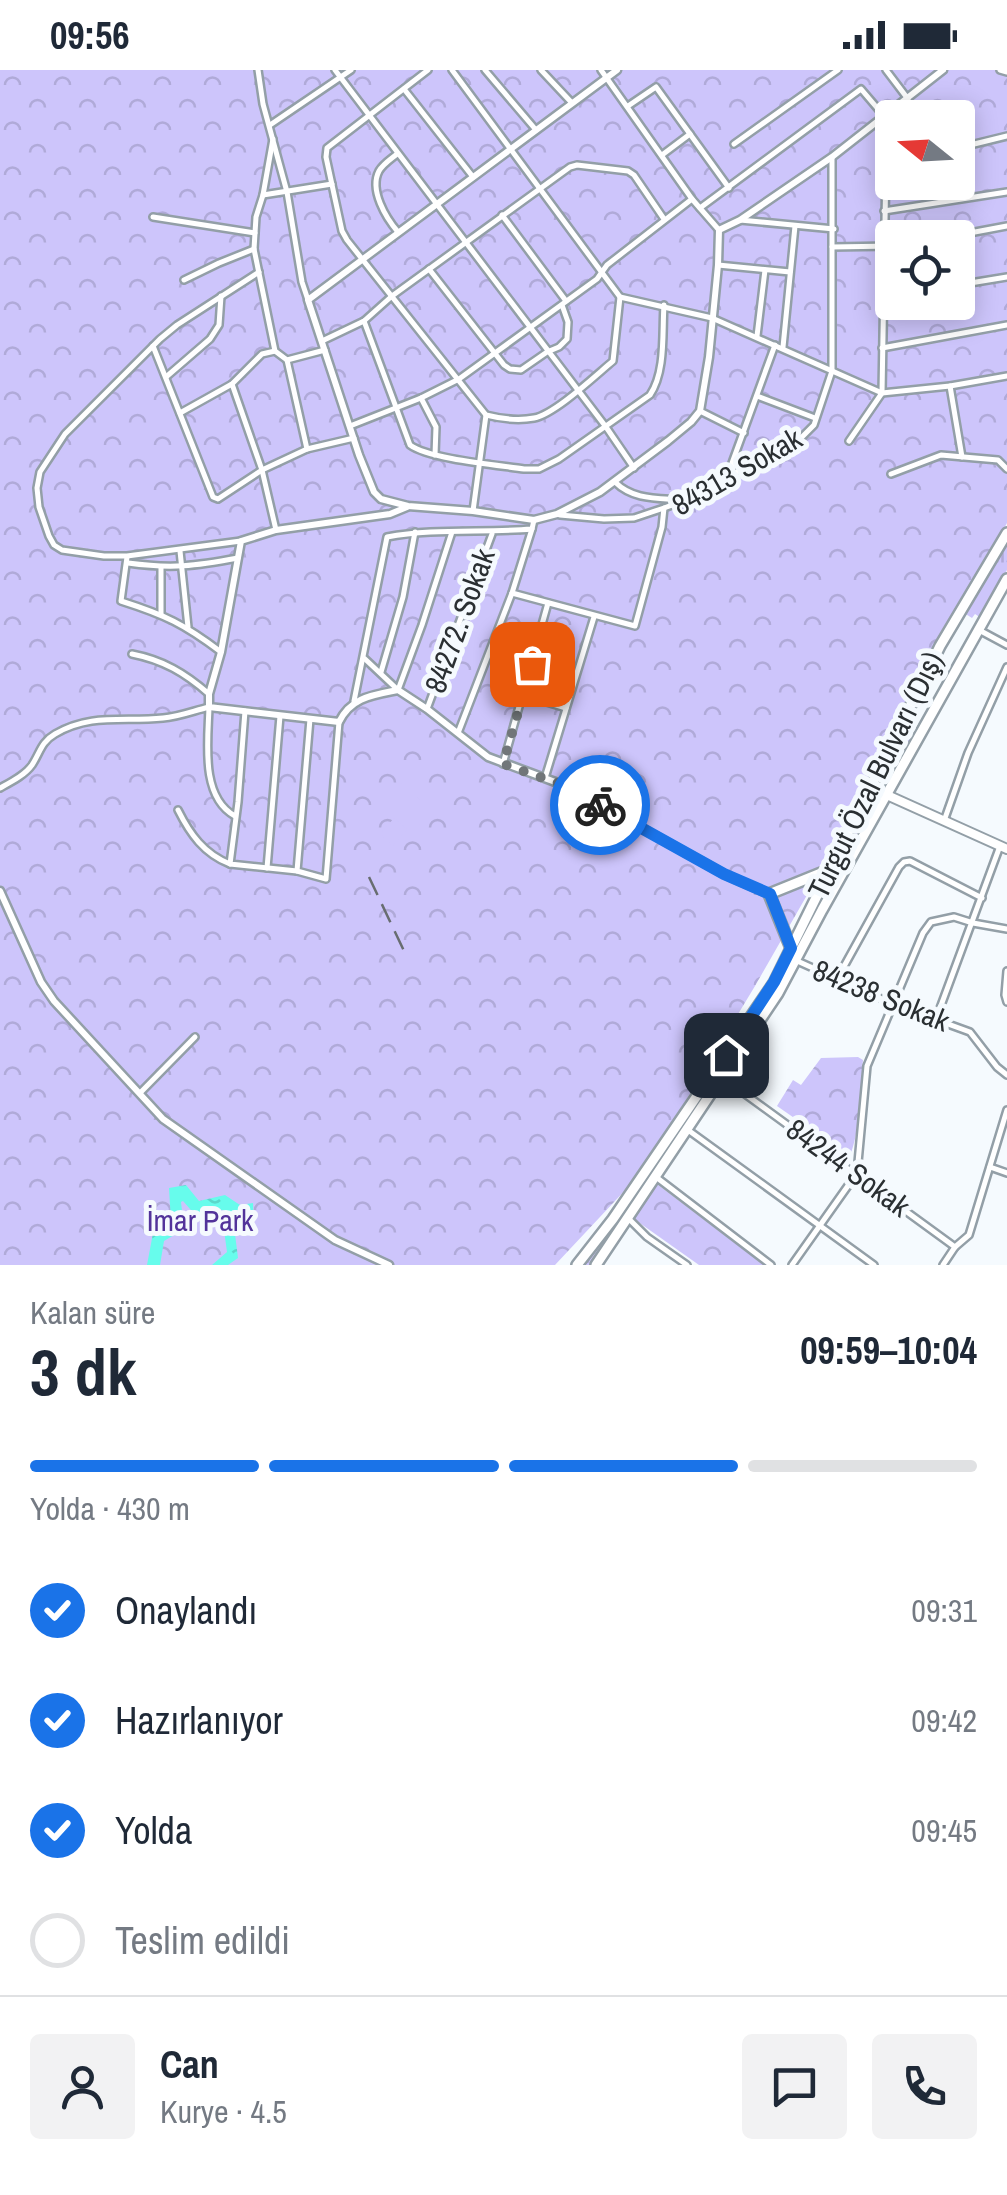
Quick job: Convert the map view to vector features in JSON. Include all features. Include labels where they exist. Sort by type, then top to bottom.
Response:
[{"type":"main road","name":"Turgut Özal Bulvarı (Dış)","points":[[596,1265],[723,1078],[796,960],[887,795],[972,621],[1007,532]]},
{"type":"main road","name":"Turgut Özal Bulvarı (Dış)","points":[[577,1265],[614,1219],[774,982],[895,736],[972,621],[1007,579]]},
{"type":"main road","points":[[895,736],[894,753],[881,778],[887,795],[1003,847]]},
{"type":"main road","points":[[791,948],[770,894],[831,869]]},
{"type":"street","points":[[258,70],[287,192],[302,282],[374,492],[390,503],[534,520],[557,514],[615,482],[691,422],[700,411],[704,396],[719,230],[692,199],[601,70]]},
{"type":"street","points":[[335,70],[634,468]]},
{"type":"street","points":[[270,126],[351,70]]},
{"type":"street","points":[[428,70],[327,148],[326,157],[342,231],[486,416],[506,420],[539,418],[612,361],[620,297]]},
{"type":"street","points":[[452,70],[620,297],[712,318],[882,393],[1007,376]]},
{"type":"street","points":[[485,70],[536,130]]},
{"type":"street","points":[[541,70],[572,103]]},
{"type":"street","points":[[308,300],[617,70]]},
{"type":"street","points":[[734,144],[838,70]]},
{"type":"street","points":[[886,70],[908,99],[944,70]]},
{"type":"street","points":[[628,106],[656,86],[729,188]]},
{"type":"street","points":[[404,89],[473,177]]},
{"type":"street","points":[[700,208],[861,89],[875,105]]},
{"type":"street","points":[[719,230],[832,157],[875,123]]},
{"type":"street","points":[[662,155],[690,134]]},
{"type":"street","points":[[975,144],[1007,136]]},
{"type":"street","points":[[273,139],[256,217],[254,249],[276,351],[287,360],[307,449]]},
{"type":"street","points":[[397,154],[380,168],[377,176],[386,218],[398,232]]},
{"type":"street","name":"84313 Sokak","points":[[594,616],[635,626],[664,508],[802,438],[816,419],[832,371],[832,157]]},
{"type":"street","points":[[287,360],[323,346],[364,321],[392,296],[573,166],[625,169],[664,219]]},
{"type":"street","points":[[263,195],[332,184]]},
{"type":"street","points":[[884,211],[1007,192]]},
{"type":"street","points":[[350,426],[458,380],[531,329],[692,199]]},
{"type":"street","points":[[884,220],[885,200]]},
{"type":"street","points":[[429,269],[510,369],[521,370],[559,347],[567,339],[564,303],[502,215]]},
{"type":"street","points":[[152,217],[254,233]]},
{"type":"street","points":[[740,220],[834,229]]},
{"type":"street","points":[[783,348],[795,226]]},
{"type":"street","points":[[975,232],[1007,226]]},
{"type":"street","points":[[832,247],[875,248]]},
{"type":"street","points":[[184,280],[254,249]]},
{"type":"street","points":[[718,264],[790,272]]},
{"type":"street","points":[[757,337],[766,270]]},
{"type":"street","points":[[238,558],[161,568],[57,547],[48,536],[37,488],[40,472],[65,434],[153,346],[177,324],[259,272]]},
{"type":"street","points":[[975,281],[1007,276]]},
{"type":"street","points":[[166,377],[210,339],[219,325],[222,296]]},
{"type":"street","points":[[364,321],[410,445],[435,456],[539,470],[606,428],[650,394],[659,369],[664,305]]},
{"type":"street","points":[[849,441],[882,393],[882,320]]},
{"type":"street","points":[[882,348],[1007,326]]},
{"type":"street","points":[[733,475],[732,463],[775,345]]},
{"type":"street","points":[[153,346],[214,498],[307,449],[354,438]]},
{"type":"street","points":[[180,413],[232,384],[262,354],[276,351]]},
{"type":"street","points":[[232,384],[262,470],[276,530]]},
{"type":"street","points":[[950,386],[962,456]]},
{"type":"street","points":[[757,396],[816,419]]},
{"type":"street","points":[[422,398],[436,427],[435,456]]},
{"type":"street","points":[[700,411],[744,433]]},
{"type":"street","points":[[473,511],[486,416]]},
{"type":"street","points":[[891,474],[941,455],[998,460],[1007,469]]},
{"type":"street","points":[[615,482],[625,492],[647,498],[684,500]]},
{"type":"street","points":[[126,559],[241,541],[276,530],[390,514],[408,506]]},
{"type":"street","points":[[557,514],[634,518],[664,508]]},
{"type":"street","points":[[458,733],[512,593],[534,520]]},
{"type":"street","points":[[354,702],[387,537],[414,532],[532,529]]},
{"type":"street","points":[[381,672],[403,597],[414,532]]},
{"type":"street","points":[[398,690],[452,532]]},
{"type":"street","name":"84272. Sokak","points":[[427,709],[493,532]]},
{"type":"street","points":[[235,816],[217,799],[210,780],[208,707],[241,541]]},
{"type":"street","points":[[180,551],[188,627]]},
{"type":"street","points":[[126,559],[121,600],[188,627],[221,652]]},
{"type":"street","points":[[161,568],[162,614]]},
{"type":"street","points":[[512,593],[594,616],[545,778]]},
{"type":"street","points":[[503,764],[548,603]]},
{"type":"street","points":[[972,621],[1007,645]]},
{"type":"street","points":[[132,654],[165,663],[209,694]]},
{"type":"street","points":[[364,657],[398,690],[488,757],[566,786],[724,874],[770,894]]},
{"type":"street","points":[[944,822],[968,753],[1007,667]]},
{"type":"street","points":[[178,810],[188,830],[218,860],[326,879],[340,722],[345,709],[354,702],[398,690]]},
{"type":"street","points":[[524,694],[566,708]]},
{"type":"street","points":[[0,788],[31,766],[42,744],[54,734],[96,718],[159,719],[208,707],[340,722]]},
{"type":"street","points":[[230,864],[244,711]]},
{"type":"street","points":[[266,869],[280,716]]},
{"type":"street","points":[[297,871],[310,719]]},
{"type":"street","points":[[936,1019],[1003,847]]},
{"type":"street","points":[[837,979],[904,862],[910,861],[982,898]]},
{"type":"street","points":[[0,891],[48,992],[163,1118],[335,1240],[389,1265]]},
{"type":"street","points":[[792,1265],[857,1173],[867,1066],[930,922],[954,916],[1007,929]]},
{"type":"street","name":"84238 Sokak","points":[[796,960],[893,1004],[970,1032],[1007,1075]]},
{"type":"street","points":[[1007,972],[1007,1002]]},
{"type":"street","points":[[140,1093],[196,1037]]},
{"type":"street","name":"84244 Sokak","points":[[723,1078],[955,1247]]},
{"type":"street","points":[[943,1265],[969,1235],[1007,1110]]},
{"type":"street","points":[[688,1130],[874,1265]]},
{"type":"street","points":[[990,1167],[1007,1173]]},
{"type":"street","points":[[656,1176],[771,1265]]},
{"type":"street","points":[[628,1218],[688,1265]]},
{"type":"green space","name":"İmar Park","points":[[0,70],[1007,70],[1007,523],[878,771],[644,1170],[555,1265],[0,1265]]},
{"type":"green space","points":[[1007,540],[1007,570],[981,618],[975,614],[972,618],[964,613]]},
{"type":"green space","points":[[900,732],[913,739],[887,786],[887,774]]},
{"type":"green space","points":[[877,782],[882,796],[775,991],[591,1265],[584,1265],[773,990]]},
{"type":"green space","points":[[402,783],[432,810],[419,825],[389,798]]},
{"type":"green space","points":[[394,818],[407,829],[393,846],[380,834]]},
{"type":"green space","points":[[821,1058],[863,1060],[858,1119],[851,1153],[846,1154],[777,1106],[793,1080],[801,1085]]},
{"type":"green space","points":[[657,1184],[764,1265],[699,1265],[634,1219]]},
{"type":"water","points":[[186,1185],[199,1201],[225,1195],[240,1205],[253,1203],[254,1229],[235,1234],[238,1258],[228,1265],[212,1265],[227,1252],[224,1230],[242,1220],[240,1213],[233,1215],[223,1210],[197,1217],[183,1201],[184,1229],[164,1241],[160,1265],[147,1265],[153,1233],[171,1222],[169,1188]]},
{"type":"railway","points":[[369,877],[404,951]]},
{"type":"way so far","points":[[532,664],[503,764],[566,786],[600,805]]},
{"type":"route","points":[[600,805],[724,874],[770,894],[791,948],[774,982],[726,1055]]}]
